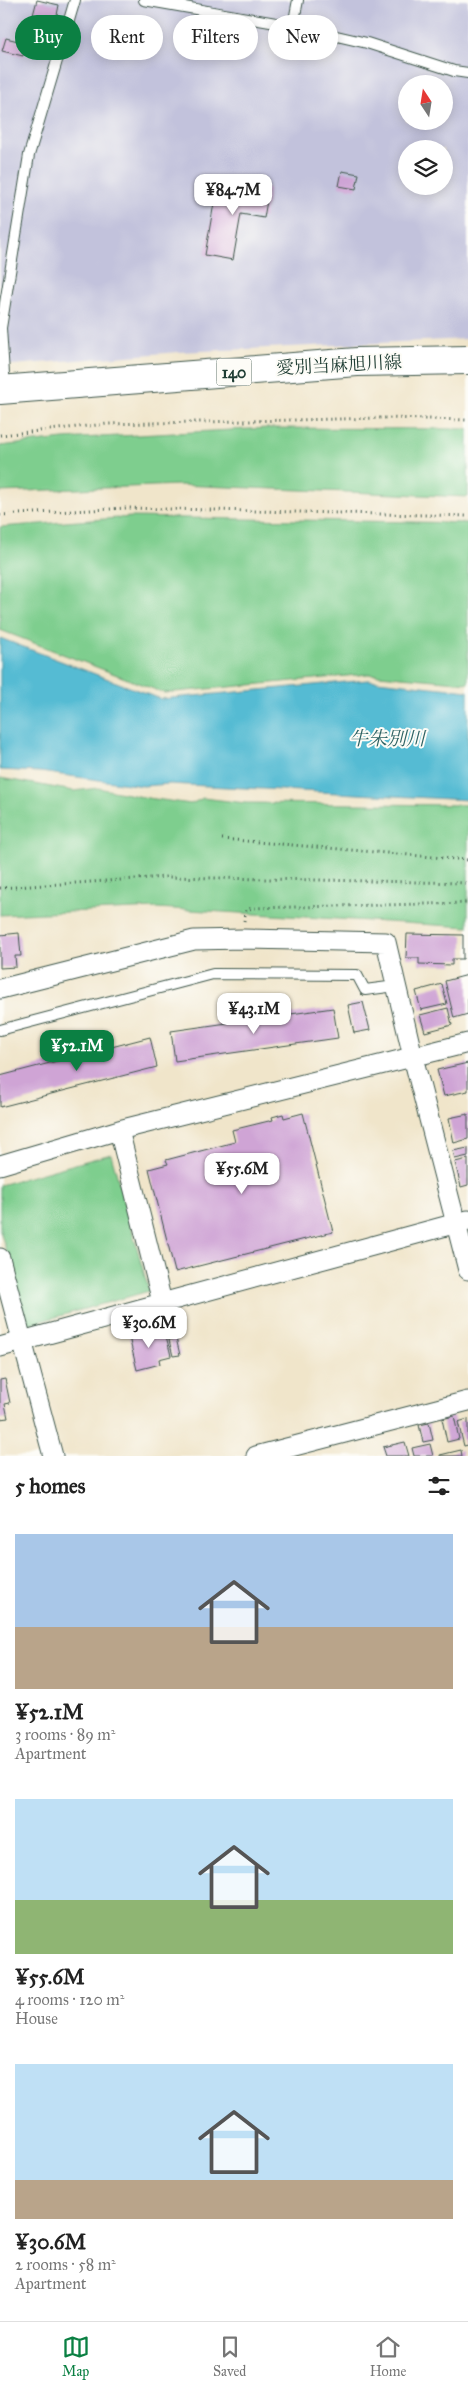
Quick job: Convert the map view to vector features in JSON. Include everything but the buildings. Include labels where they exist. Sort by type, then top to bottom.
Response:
[{"type":"main road","name":"愛別当麻旭川線","points":[[3,390],[357,362],[468,360]]},
{"type":"street","points":[[0,989],[194,940],[243,939],[386,942],[412,1057],[462,1222],[468,1270]]},
{"type":"street","points":[[0,1165],[119,1130],[468,1043]]},
{"type":"street","points":[[119,1130],[162,1302]]},
{"type":"street","points":[[0,1347],[462,1222]]},
{"type":"street","points":[[0,1258],[53,1456]]},
{"type":"street","points":[[256,1456],[468,1401]]},
{"type":"lane","points":[[3,390],[1,328],[29,155],[75,0]]},
{"type":"lane","points":[[144,0],[268,22]]},
{"type":"lane","points":[[295,15],[298,0]]},
{"type":"lane","points":[[338,36],[367,43],[454,71],[468,73]]},
{"type":"lane","points":[[0,1030],[213,974],[357,975],[365,990],[396,986]]},
{"type":"path","points":[[0,435],[107,424],[385,418],[468,420]]},
{"type":"path","points":[[0,515],[137,508],[468,516]]},
{"type":"path","points":[[222,839],[468,860]]},
{"type":"path","points":[[0,888],[166,878],[468,883]]},
{"type":"path","points":[[243,939],[244,916],[246,910],[252,908],[468,903]]},
{"type":"shaded area","points":[[0,0],[468,0],[468,339],[179,352],[0,366]]},
{"type":"green space","points":[[268,428],[468,429],[468,497],[179,485],[0,492],[0,446],[63,439]]},
{"type":"green space","points":[[131,517],[468,523],[468,683],[368,674],[164,693],[0,630],[0,527]]},
{"type":"green space","points":[[0,778],[74,791],[98,788],[191,804],[203,798],[246,803],[468,805],[468,927],[157,908],[0,915]]},
{"type":"green space","points":[[111,1154],[149,1291],[27,1325],[0,1230],[0,1185]]},
{"type":"water","name":"牛朱別川","points":[[0,638],[161,699],[368,680],[468,691],[468,800],[170,784],[143,786],[40,772],[0,770]]}]
